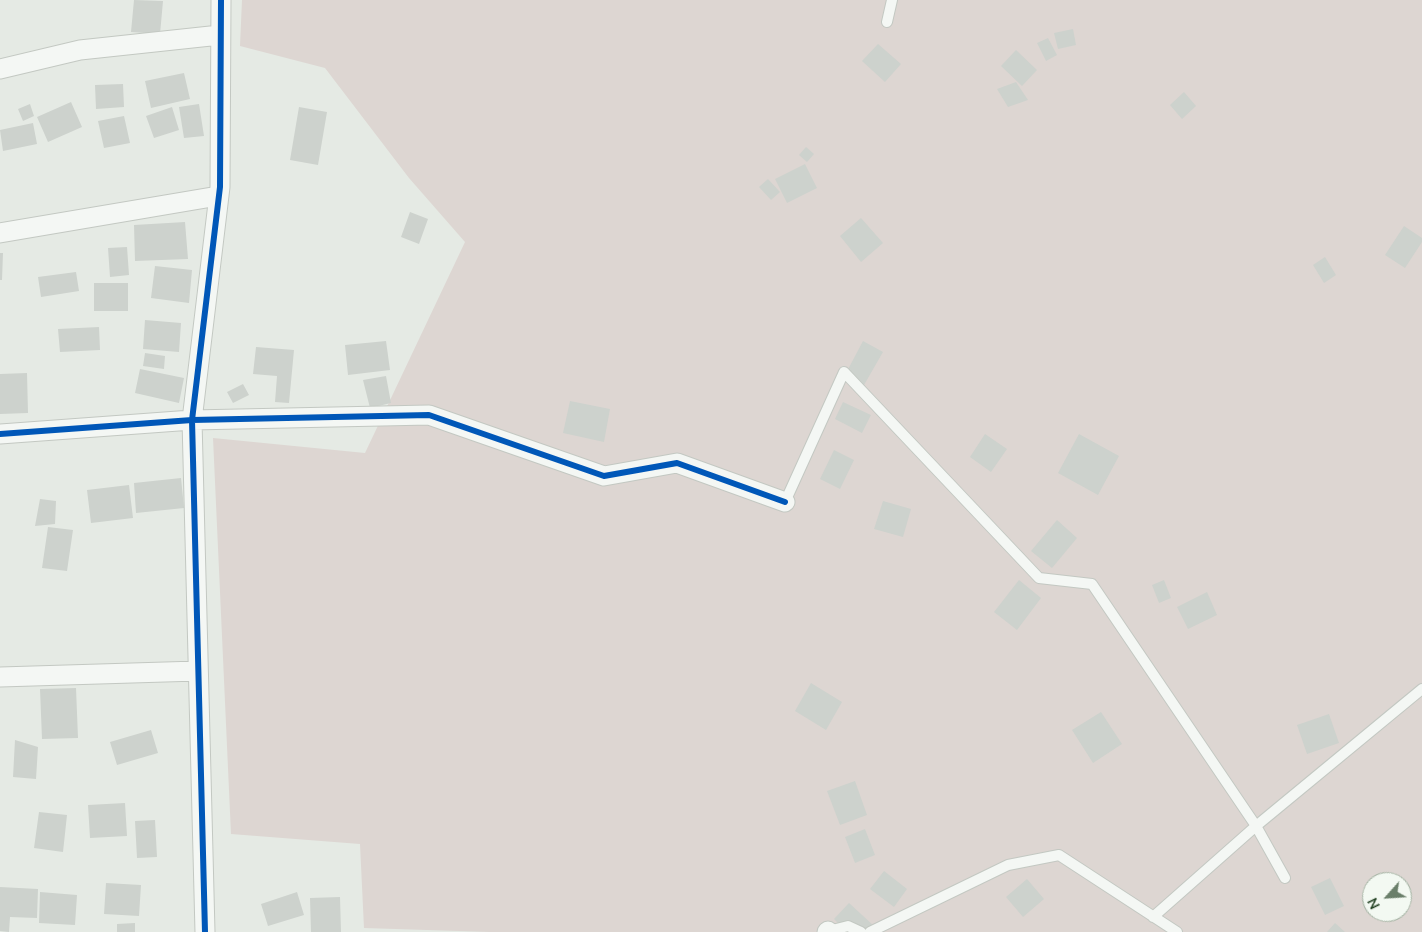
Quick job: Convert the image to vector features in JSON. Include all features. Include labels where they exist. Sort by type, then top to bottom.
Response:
[{"type":"street","points":[[205,932],[192,420],[220,188],[220,35],[222,0]]},
{"type":"street","points":[[0,69],[80,50],[220,35]]},
{"type":"street","points":[[0,233],[218,196]]},
{"type":"street","points":[[0,434],[192,420],[429,415],[604,476],[678,463],[785,502]]},
{"type":"street","points":[[0,677],[198,671]]},
{"type":"lane","points":[[886,22],[892,0]]},
{"type":"lane","points":[[785,502],[844,372],[1038,578],[1092,584],[1256,826],[1285,878]]},
{"type":"lane","points":[[1154,917],[1256,826],[1422,689]]},
{"type":"lane","points":[[870,932],[1008,865],[1059,856],[1177,932]]},
{"type":"lane","points":[[827,932],[848,926],[861,932]]},
{"type":"shaded area","points":[[242,0],[1422,0],[1422,932],[490,932],[364,928],[360,844],[231,834],[213,438],[365,453],[465,242],[409,178],[325,68],[240,46]]},
{"type":"building","points":[[134,0],[163,1],[160,34],[131,32]]},
{"type":"building","points":[[1073,29],[1076,45],[1058,49],[1054,33]]},
{"type":"building","points":[[1048,38],[1057,55],[1046,61],[1037,43]]},
{"type":"building","points":[[878,44],[901,64],[885,82],[862,61]]},
{"type":"building","points":[[1016,50],[1037,70],[1022,86],[1001,66]]},
{"type":"building","points":[[184,73],[190,99],[151,108],[145,81]]},
{"type":"building","points":[[1016,82],[1028,100],[1008,107],[997,89]]},
{"type":"building","points":[[123,84],[124,107],[96,109],[95,85]]},
{"type":"building","points":[[1184,92],[1196,106],[1182,119],[1170,105]]},
{"type":"building","points":[[71,102],[82,127],[48,142],[37,117]]},
{"type":"building","points":[[30,104],[34,116],[23,121],[18,109]]},
{"type":"building","points":[[199,104],[204,136],[184,138],[179,107]]},
{"type":"building","points":[[172,107],[179,130],[154,138],[146,116]]},
{"type":"building","points":[[299,107],[327,112],[318,165],[290,160]]},
{"type":"building","points":[[124,116],[130,143],[104,148],[98,121]]},
{"type":"building","points":[[33,123],[37,144],[3,151],[0,130]]},
{"type":"building","points":[[806,147],[814,154],[807,162],[799,155]]},
{"type":"building","points":[[805,164],[817,188],[787,203],[775,179]]},
{"type":"building","points":[[768,179],[780,192],[771,200],[759,187]]},
{"type":"building","points":[[410,212],[428,219],[419,244],[401,237]]},
{"type":"building","points":[[861,218],[883,243],[861,262],[840,236]]},
{"type":"building","points":[[185,222],[188,259],[135,261],[134,225]]},
{"type":"building","points":[[1404,226],[1422,238],[1422,242],[1405,268],[1385,255]]},
{"type":"building","points":[[127,247],[129,275],[110,277],[108,248]]},
{"type":"building","points":[[0,253],[3,253],[2,280],[0,280]]},
{"type":"building","points":[[1325,257],[1336,275],[1324,283],[1313,265]]},
{"type":"building","points":[[155,266],[192,270],[189,303],[151,298]]},
{"type":"building","points":[[76,272],[79,291],[41,297],[38,277]]},
{"type":"building","points":[[94,283],[128,283],[128,311],[94,311]]},
{"type":"building","points":[[145,320],[181,323],[179,352],[143,349]]},
{"type":"building","points":[[99,327],[100,350],[60,352],[58,329]]},
{"type":"building","points":[[386,341],[390,370],[348,375],[345,345]]},
{"type":"building","points":[[863,341],[883,352],[864,385],[845,375]]},
{"type":"building","points":[[256,347],[294,350],[289,403],[275,402],[277,376],[253,374]]},
{"type":"building","points":[[145,353],[165,356],[164,369],[143,366]]},
{"type":"building","points":[[140,369],[184,378],[179,403],[135,393]]},
{"type":"building","points":[[27,373],[28,413],[0,414],[0,374]]},
{"type":"building","points":[[386,376],[391,403],[370,408],[363,380]]},
{"type":"building","points":[[243,384],[249,395],[233,403],[227,392]]},
{"type":"building","points":[[570,401],[610,409],[604,442],[563,433]]},
{"type":"building","points":[[843,402],[871,415],[862,433],[835,419]]},
{"type":"building","points":[[985,434],[1007,449],[991,472],[970,457]]},
{"type":"building","points":[[1079,434],[1119,456],[1098,495],[1058,473]]},
{"type":"building","points":[[834,450],[854,460],[840,489],[820,479]]},
{"type":"building","points":[[181,478],[184,508],[136,513],[134,483]]},
{"type":"building","points":[[129,485],[133,518],[91,523],[87,490]]},
{"type":"building","points":[[40,499],[56,501],[55,524],[35,526]]},
{"type":"building","points":[[883,501],[911,509],[903,537],[874,529]]},
{"type":"building","points":[[1057,520],[1077,538],[1052,568],[1031,551]]},
{"type":"building","points":[[48,527],[73,530],[67,571],[42,568]]},
{"type":"building","points":[[1019,580],[1041,598],[1017,630],[994,612]]},
{"type":"building","points":[[1164,580],[1171,598],[1159,603],[1152,585]]},
{"type":"building","points":[[1207,592],[1217,615],[1188,629],[1177,607]]},
{"type":"building","points":[[811,683],[842,702],[826,730],[795,711]]},
{"type":"building","points":[[76,688],[78,738],[42,739],[40,689]]},
{"type":"building","points":[[1101,712],[1122,744],[1093,763],[1072,730]]},
{"type":"building","points":[[1329,714],[1339,743],[1307,754],[1297,725]]},
{"type":"building","points":[[151,730],[158,753],[117,765],[110,742]]},
{"type":"building","points":[[15,740],[38,747],[36,779],[13,777]]},
{"type":"building","points":[[855,781],[867,815],[840,825],[827,791]]},
{"type":"building","points":[[125,803],[127,836],[90,838],[88,805]]},
{"type":"building","points":[[39,812],[67,815],[63,852],[34,848]]},
{"type":"building","points":[[155,820],[157,857],[137,858],[135,821]]},
{"type":"building","points":[[865,829],[875,855],[855,863],[845,837]]},
{"type":"building","points":[[884,871],[907,889],[894,907],[870,889]]},
{"type":"building","points":[[1330,878],[1344,906],[1325,915],[1311,887]]},
{"type":"building","points":[[1027,879],[1044,899],[1023,917],[1006,897]]},
{"type":"building","points":[[106,883],[141,885],[139,916],[104,914]]},
{"type":"building","points":[[0,887],[38,889],[37,918],[10,917],[9,932],[0,931]]},
{"type":"building","points":[[40,892],[77,895],[75,925],[39,923]]},
{"type":"building","points":[[297,892],[304,915],[268,926],[261,904]]},
{"type":"building","points":[[340,897],[341,932],[311,932],[310,898]]},
{"type":"building","points":[[849,903],[874,926],[868,932],[847,932],[834,919]]},
{"type":"building","points":[[135,923],[135,932],[117,932],[117,924]]},
{"type":"building","points":[[1335,923],[1345,932],[1327,932]]},
{"type":"cycle path","points":[[205,932],[192,420],[220,187],[221,0]]},
{"type":"cycle path","points":[[0,434],[192,420],[429,415],[604,476],[677,463],[785,502]]}]
